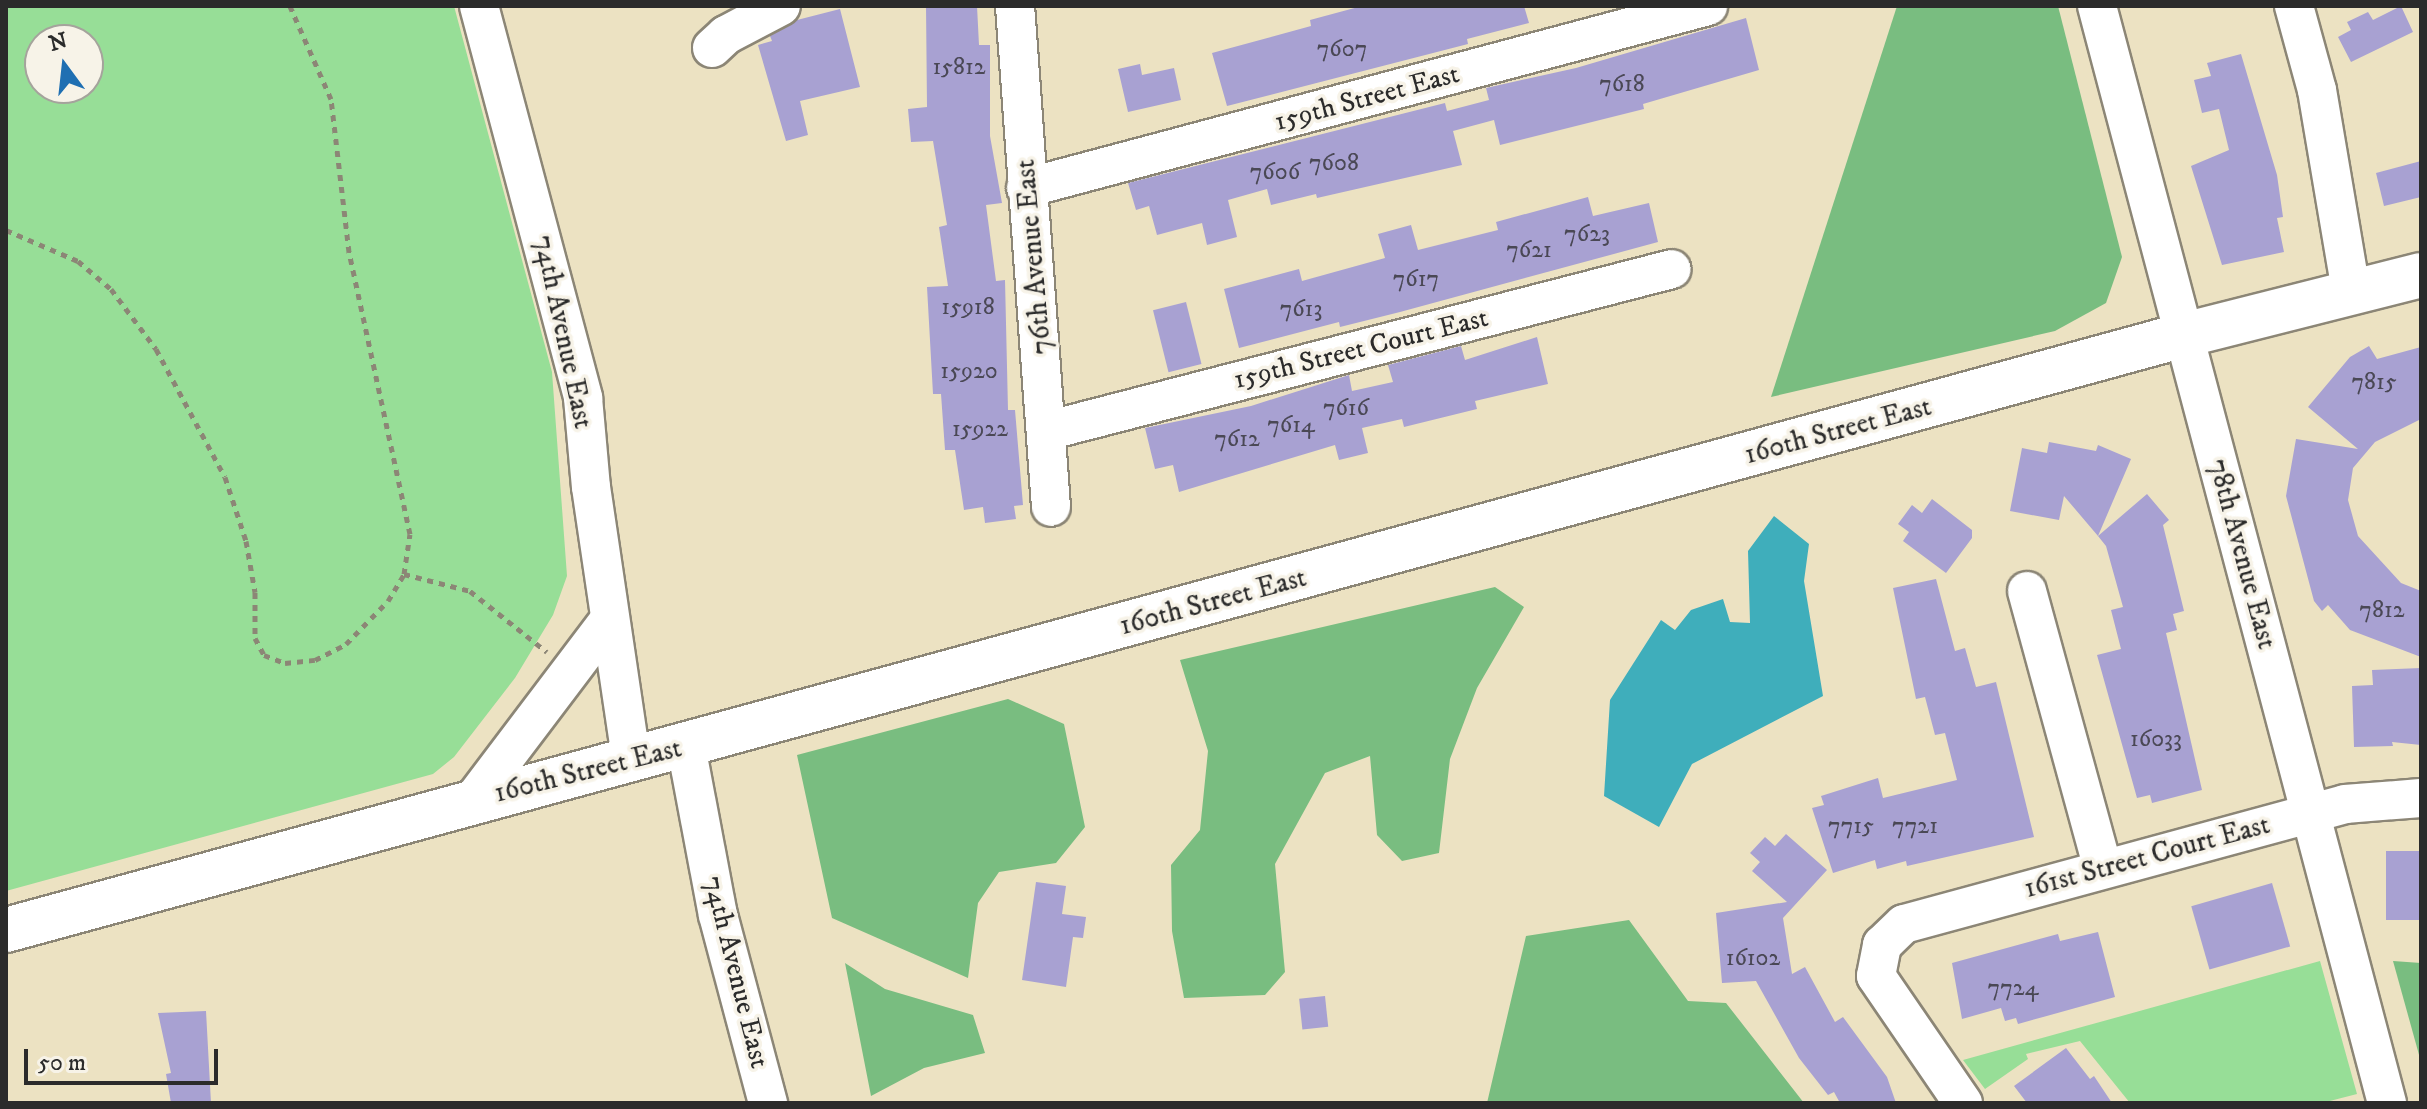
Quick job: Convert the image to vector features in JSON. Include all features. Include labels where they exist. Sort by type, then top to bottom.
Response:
[{"type":"main road","name":"160th Street East","points":[[6,930],[2184,335],[2421,275]]},
{"type":"street","name":"74th Avenue East","points":[[479,6],[566,319],[583,398],[631,759]]},
{"type":"street","points":[[712,48],[749,21],[781,6]]},
{"type":"street","name":"76th Avenue East","points":[[1015,6],[1026,188],[1050,430],[1051,507]]},
{"type":"street","name":"159th Street East","points":[[1026,188],[1708,6]]},
{"type":"street","name":"78th Avenue East","points":[[2097,6],[2387,1103]]},
{"type":"street","points":[[2294,6],[2317,90],[2351,292]]},
{"type":"street","name":"159th Street Court East","points":[[1050,430],[1672,269]]},
{"type":"street","points":[[2027,591],[2103,869]]},
{"type":"street","points":[[473,800],[610,619]]},
{"type":"street","name":"74th Avenue East","points":[[686,746],[718,915],[768,1103]]},
{"type":"street","name":"161st Street Court East","points":[[1963,1103],[1882,990],[1876,959],[1882,945],[1904,924],[2310,813],[2376,799],[2421,798]]},
{"type":"path","points":[[6,230],[78,261],[111,289],[156,349],[225,477],[246,541],[255,592],[255,638],[264,655],[285,663],[315,660],[346,644],[388,601],[404,574],[410,534],[343,223],[331,99],[290,6]]},
{"type":"path","points":[[404,574],[470,591],[524,630],[569,673]]},
{"type":"green space","points":[[6,6],[454,6],[552,372],[567,576],[553,615],[515,678],[454,757],[433,774],[6,891]]},
{"type":"green space","points":[[1897,6],[2058,6],[2122,257],[2106,303],[2055,331],[1771,397]]},
{"type":"green space","points":[[1495,587],[1524,607],[1477,688],[1450,759],[1439,853],[1402,861],[1377,835],[1370,756],[1325,773],[1275,864],[1285,972],[1265,995],[1184,998],[1172,931],[1171,865],[1200,830],[1208,751],[1180,660]]},
{"type":"green space","points":[[1008,699],[1064,724],[1085,827],[1056,863],[999,872],[978,903],[968,978],[832,918],[797,755]]},
{"type":"green space","points":[[1629,920],[1688,1001],[1726,1003],[1804,1103],[1487,1103],[1526,936]]},
{"type":"green space","points":[[2320,961],[2357,1094],[2322,1103],[2130,1103],[2080,1041],[2026,1054],[2028,1059],[1985,1089],[1963,1060]]},
{"type":"green space","points":[[2393,961],[2421,963],[2421,1062]]},
{"type":"green space","points":[[845,963],[885,989],[973,1015],[985,1053],[924,1068],[871,1096]]},
{"type":"water","points":[[1774,516],[1809,544],[1804,581],[1823,696],[1692,764],[1659,827],[1604,796],[1610,700],[1661,620],[1675,630],[1691,610],[1723,599],[1730,622],[1750,623],[1748,551]]},
{"type":"building","points":[[926,6],[977,6],[979,45],[990,45],[990,136],[1002,203],[986,205],[996,281],[1005,280],[1008,410],[1015,410],[1023,505],[1014,506],[1016,519],[985,523],[983,507],[964,510],[955,450],[945,450],[941,394],[933,394],[927,287],[948,286],[939,227],[947,225],[933,141],[911,142],[908,109],[927,107]]},
{"type":"building","points":[[1362,6],[1524,6],[1529,23],[1467,39],[1468,44],[1227,106],[1212,53],[1311,26],[1310,20]]},
{"type":"building","points":[[2401,6],[2413,32],[2351,62],[2338,37],[2351,30],[2347,22],[2368,12],[2373,20]]},
{"type":"building","points":[[840,9],[860,87],[800,101],[808,135],[786,141],[758,45],[772,41],[770,36],[797,20]]},
{"type":"building","points":[[1746,18],[1759,70],[1643,104],[1644,109],[1500,145],[1494,120],[1453,131],[1462,165],[1317,198],[1316,194],[1271,205],[1267,189],[1228,200],[1237,237],[1207,245],[1202,223],[1157,235],[1149,206],[1136,210],[1128,183],[1445,103],[1447,111],[1489,100],[1486,88],[1576,68]]},
{"type":"building","points":[[2241,54],[2277,175],[2283,217],[2277,218],[2284,252],[2222,265],[2191,166],[2229,150],[2219,109],[2202,113],[2194,80],[2211,76],[2207,63]]},
{"type":"building","points":[[1140,64],[1142,75],[1174,68],[1181,100],[1128,112],[1118,69]]},
{"type":"building","points":[[2421,161],[2421,197],[2384,206],[2376,173]]},
{"type":"building","points":[[1588,197],[1593,216],[1649,203],[1658,242],[1400,312],[1340,327],[1339,322],[1239,348],[1224,289],[1299,269],[1302,281],[1385,258],[1378,234],[1411,225],[1418,250],[1498,230],[1496,222]]},
{"type":"building","points":[[1186,302],[1201,364],[1168,372],[1153,310]]},
{"type":"building","points":[[1537,337],[1548,384],[1475,401],[1477,409],[1404,427],[1402,419],[1362,428],[1368,453],[1339,460],[1335,445],[1179,492],[1173,465],[1155,469],[1145,428],[1251,406],[1349,375],[1352,391],[1393,382],[1388,365],[1461,346],[1465,360]]},
{"type":"building","points":[[2369,346],[2377,359],[2421,347],[2421,419],[2375,442],[2353,468],[2348,500],[2358,536],[2401,583],[2421,591],[2421,657],[2350,630],[2328,605],[2322,611],[2314,601],[2286,496],[2296,439],[2358,449],[2308,407],[2350,357]]},
{"type":"building","points":[[2049,442],[2096,451],[2098,445],[2131,459],[2098,536],[2064,496],[2059,520],[2010,511],[2022,448],[2047,453]]},
{"type":"building","points":[[2147,494],[2169,520],[2163,525],[2184,611],[2173,614],[2177,630],[2166,633],[2202,790],[2152,803],[2150,795],[2137,798],[2097,655],[2121,649],[2111,610],[2123,607],[2106,546],[2098,536]]},
{"type":"building","points":[[1932,499],[1972,530],[1972,538],[1946,573],[1903,541],[1909,532],[1898,524],[1912,505],[1922,513]]},
{"type":"building","points":[[1936,579],[1955,651],[1965,648],[1976,687],[1996,682],[2034,837],[1907,866],[1906,861],[1877,869],[1875,860],[1833,873],[1812,808],[1824,805],[1821,796],[1878,778],[1883,798],[1957,780],[1945,733],[1935,735],[1925,697],[1916,699],[1893,588]]},
{"type":"building","points":[[2421,668],[2421,745],[2392,742],[2393,746],[2354,747],[2352,686],[2373,685],[2372,670]]},
{"type":"building","points":[[1786,834],[1827,870],[1783,918],[1792,974],[1805,967],[1835,1022],[1843,1017],[1887,1077],[1896,1103],[1840,1103],[1834,1092],[1828,1095],[1799,1058],[1756,981],[1722,983],[1716,913],[1787,902],[1752,871],[1760,862],[1750,853],[1765,837],[1775,846]]},
{"type":"building","points":[[2386,851],[2419,851],[2419,920],[2386,920]]},
{"type":"building","points":[[1036,882],[1066,886],[1062,914],[1086,917],[1083,938],[1073,937],[1066,987],[1022,980]]},
{"type":"building","points":[[2272,883],[2290,946],[2209,970],[2191,906]]},
{"type":"building","points":[[2098,932],[2115,997],[2018,1024],[2016,1018],[2005,1021],[2001,1008],[1962,1019],[1952,963],[2058,934],[2060,941]]},
{"type":"building","points":[[1325,996],[1328,1027],[1302,1030],[1299,999]]},
{"type":"building","points":[[206,1011],[211,1103],[171,1103],[166,1074],[171,1073],[158,1013]]},
{"type":"building","points":[[2066,1048],[2090,1079],[2094,1076],[2112,1103],[2027,1103],[2014,1086]]}]
